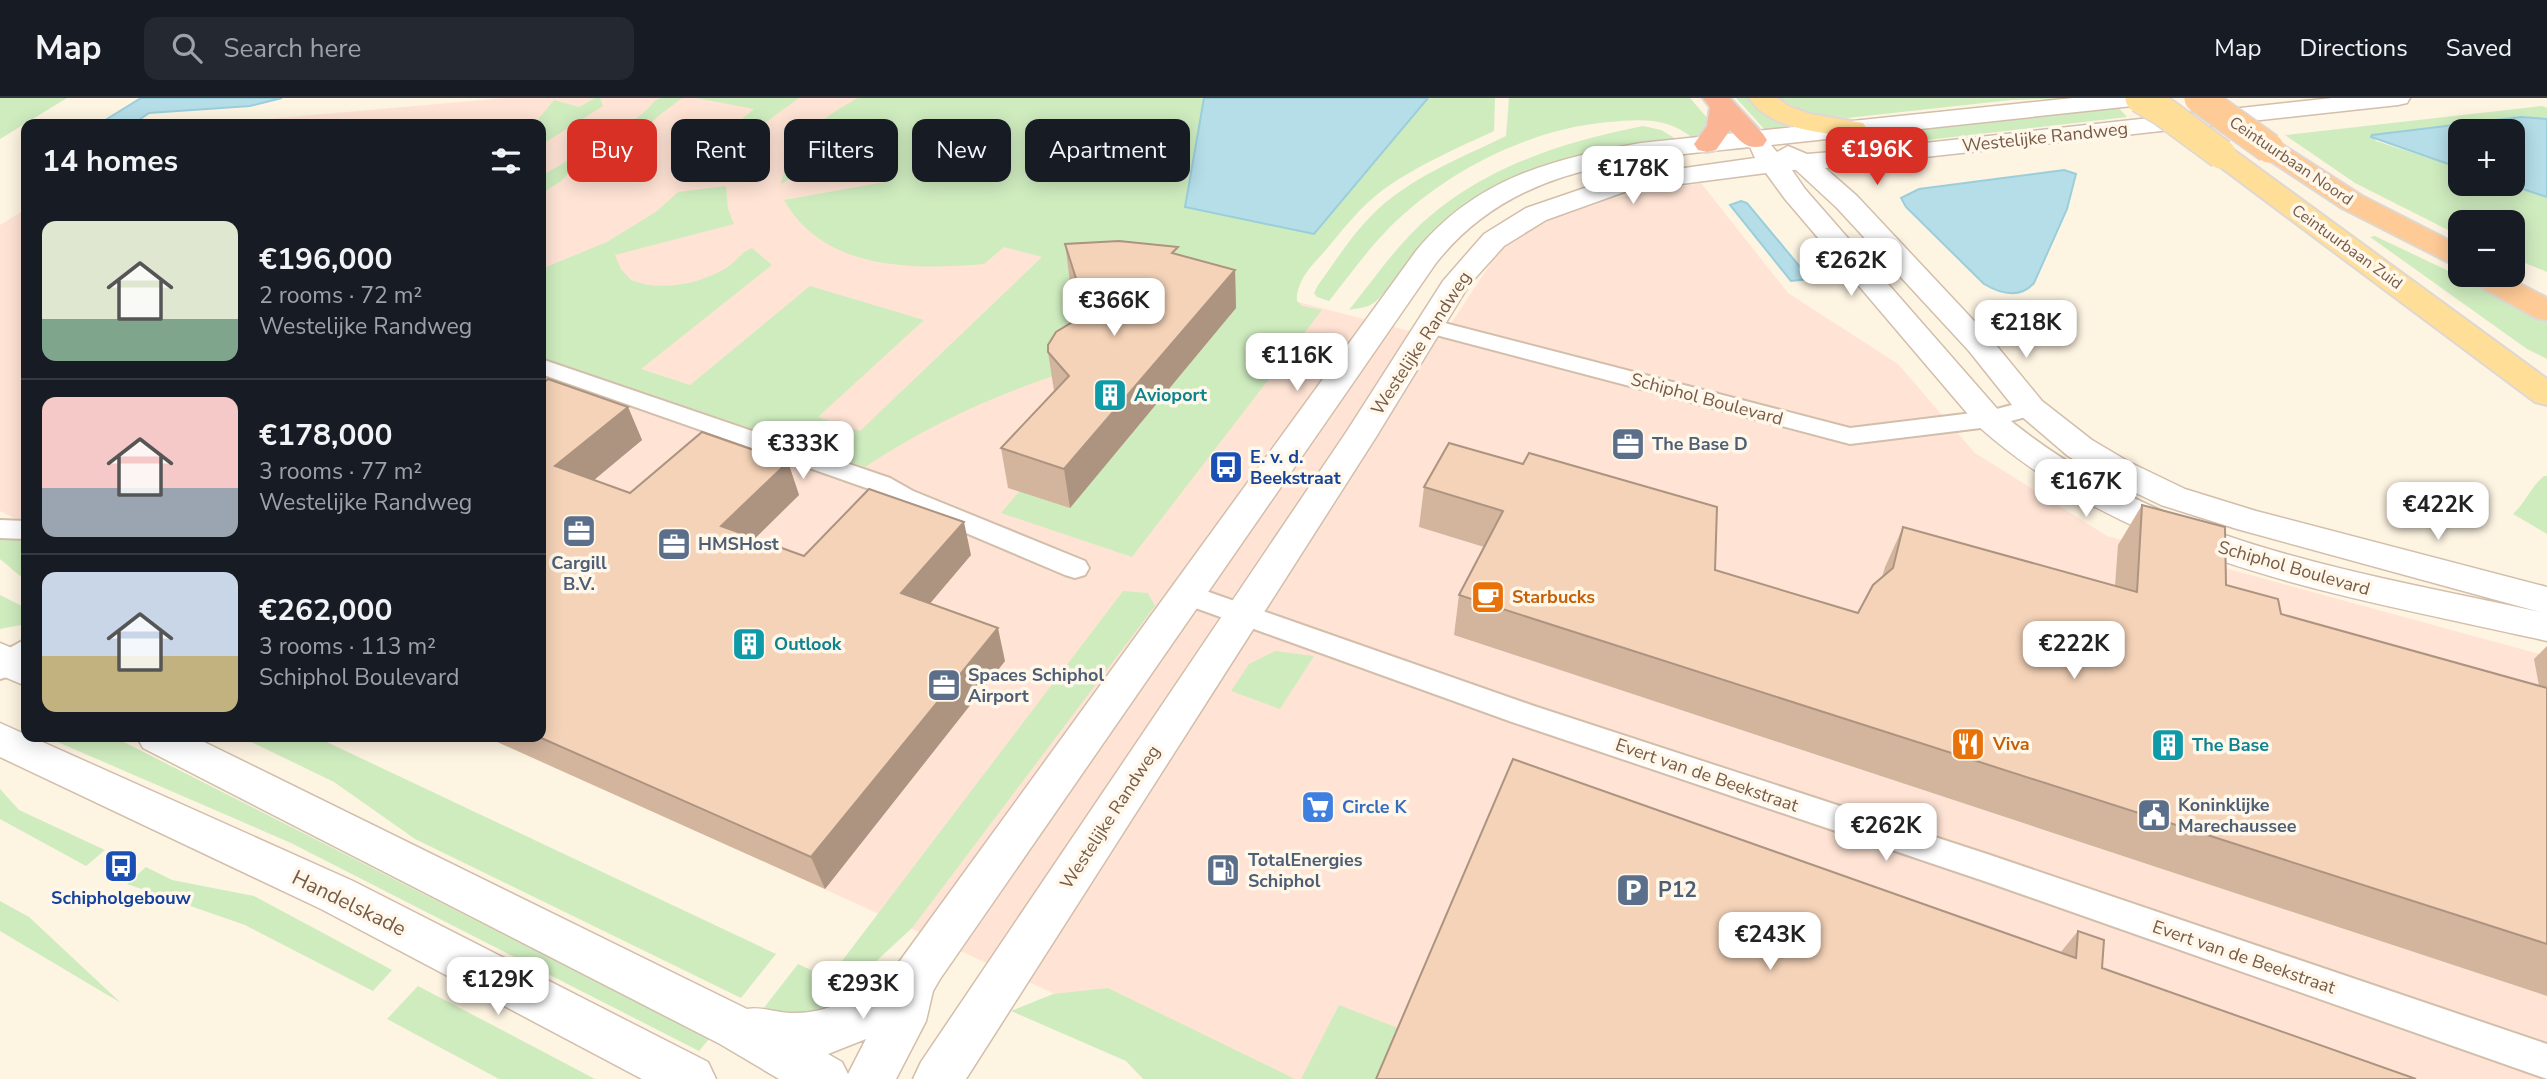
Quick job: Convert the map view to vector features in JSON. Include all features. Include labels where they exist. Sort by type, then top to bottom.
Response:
[{"type":"highway","name":"Ceintuurbaan Noord","points":[[2199,98],[2316,181],[2398,227],[2448,251]]},
{"type":"highway","points":[[1720,102],[1754,140]]},
{"type":"highway","points":[[1715,157],[1720,126],[1720,102]]},
{"type":"highway","points":[[2398,227],[2448,256]]},
{"type":"highway","points":[[2525,285],[2547,293]]},
{"type":"highway","points":[[2503,287],[2547,311]]},
{"type":"main road","points":[[1762,98],[1774,110],[1787,116],[1854,130]]},
{"type":"main road","name":"Ceintuurbaan Zuid","points":[[2148,102],[2547,395]]},
{"type":"main road","points":[[2474,340],[2547,374]]},
{"type":"street","name":"Westelijke Randweg","points":[[737,1028],[795,1037],[826,1031],[860,1020],[911,984],[1426,257],[1452,226],[1493,197],[1546,173],[1606,157],[1715,157],[1772,164],[1870,157],[2398,98]]},
{"type":"street","name":"Westelijke Randweg","points":[[938,1079],[1360,438],[1457,281],[1494,240],[1536,214],[1623,184],[1715,157],[1754,140],[2148,102]]},
{"type":"street","points":[[1754,140],[1803,161]]},
{"type":"street","name":"Schiphol Boulevard","points":[[1754,140],[1787,181],[1794,194],[1989,419],[2026,451],[2091,491],[2124,508],[2222,549],[2302,573],[2547,627]]},
{"type":"street","points":[[1715,157],[1794,194]]},
{"type":"street","points":[[1847,202],[1851,184],[1870,157]]},
{"type":"street","name":"Schiphol Boulevard","points":[[1803,161],[1825,185],[1847,202],[1980,345],[2031,408],[2080,448],[2117,470],[2173,496],[2314,540],[2547,600]]},
{"type":"street","name":"Schiphol Boulevard","points":[[1429,326],[1850,436],[1989,419],[2031,408]]},
{"type":"street","points":[[546,368],[881,484],[904,497],[1075,568]]},
{"type":"street","points":[[0,529],[21,530]]},
{"type":"street","name":"Evert van de Beekstraat","points":[[1186,594],[1523,715],[1987,868],[2547,1062]]},
{"type":"street","name":"Handelskade","points":[[0,739],[337,895],[691,1079]]},
{"type":"street","points":[[167,742],[737,1028],[825,1079]]},
{"type":"street","name":"Westelijke Randweg","points":[[870,1079],[902,1021],[911,984]]},
{"type":"shaded area","points":[[505,98],[913,98],[938,119],[912,119],[912,182],[1011,182],[1011,179],[1097,250],[1441,339],[1506,240],[1583,204],[1701,183],[1788,293],[1898,364],[1975,453],[2107,536],[2547,656],[2547,1079],[1242,1079],[501,742],[546,742],[546,119],[268,119]]},
{"type":"shaded area","points":[[21,212],[21,522],[0,511],[0,225]]},
{"type":"green space","points":[[0,98],[67,98],[33,119],[21,119],[21,126],[0,139]]},
{"type":"green space","points":[[600,98],[603,106],[582,119],[567,119],[567,129],[546,142],[546,119],[538,119],[554,100],[579,107]]},
{"type":"green space","points":[[661,98],[682,98],[655,119],[636,119],[654,101]]},
{"type":"green space","points":[[696,98],[799,98],[770,119],[742,119],[754,109]]},
{"type":"green space","points":[[858,98],[1204,98],[1190,178],[1190,119],[1025,119],[1025,182],[1189,182],[1185,207],[1314,234],[1428,98],[1495,98],[1494,131],[1452,150],[1384,189],[1360,210],[1310,268],[1299,287],[1297,301],[1302,306],[1322,310],[1132,557],[1001,513],[1091,406],[1078,368],[1022,387],[942,422],[865,467],[546,360],[546,267],[607,242],[657,211],[678,192],[726,186],[728,209],[734,224],[615,255],[621,269],[631,280],[642,284],[667,286],[716,274],[752,248],[772,265],[641,369],[690,385],[810,286],[924,320],[818,417],[860,431],[1042,257],[1004,247],[984,264],[929,267],[901,265],[846,253],[822,241],[801,223],[784,200],[898,182],[898,119],[825,119]]},
{"type":"green space","points":[[1509,98],[1690,98],[1709,120],[1708,132],[1694,139],[1664,123],[1620,121],[1548,133],[1490,156],[1437,188],[1412,207],[1366,253],[1329,301],[1317,297],[1314,293],[1318,285],[1343,249],[1385,203],[1435,170],[1506,136]]},
{"type":"green space","points":[[1736,98],[1756,98],[1787,129],[1767,132]]},
{"type":"green space","points":[[1779,98],[2071,98],[2011,100],[1847,118],[1807,113]]},
{"type":"green space","points":[[2542,106],[2547,108],[2547,119],[2448,119],[2448,126],[2372,135],[2376,141],[2448,164],[2448,196],[2525,196],[2525,190],[2547,197],[2547,272],[2525,263],[2525,210],[2448,210],[2448,230],[2355,183],[2285,135]]},
{"type":"green space","points":[[2118,107],[2127,117],[1840,150],[1828,138]]},
{"type":"green space","points":[[1643,126],[1661,130],[1678,140],[1583,155],[1552,163],[1494,187],[1441,224],[1375,302],[1366,307],[1349,310],[1410,235],[1460,193],[1488,177],[1548,151]]},
{"type":"green space","points":[[567,161],[567,175],[546,191],[546,173]]},
{"type":"green space","points":[[2375,236],[2448,271],[2448,287],[2482,287],[2547,318],[2547,359],[2527,349],[2370,237]]},
{"type":"green space","points":[[2544,476],[2547,476],[2547,534],[2513,514]]},
{"type":"green space","points":[[21,538],[21,577],[0,559],[0,539]]},
{"type":"green space","points":[[1123,591],[1148,593],[1155,606],[912,928],[871,966],[842,961]]},
{"type":"green space","points":[[0,595],[21,606],[21,625],[0,629]]},
{"type":"green space","points":[[1275,651],[1314,656],[1280,709],[1231,691],[1249,664]]},
{"type":"green space","points":[[58,742],[124,742],[709,1039],[699,1051],[291,843]]},
{"type":"green space","points":[[251,742],[327,742],[776,954],[741,998],[415,839],[334,782]]},
{"type":"green space","points":[[0,789],[19,810],[105,850],[86,866],[0,819]]},
{"type":"green space","points":[[146,867],[172,880],[254,896],[392,970],[373,991],[245,925],[127,884]]},
{"type":"green space","points":[[0,901],[29,917],[121,1003],[0,931]]},
{"type":"green space","points":[[798,964],[865,995],[816,1012],[792,1013],[763,1009]]},
{"type":"green space","points":[[418,986],[595,1079],[499,1079],[387,1019]]},
{"type":"green space","points":[[1108,988],[1295,1079],[1143,1079],[1126,1061],[1011,1011],[1053,994]]},
{"type":"green space","points":[[1339,1005],[1408,1032],[1388,1079],[1301,1079]]},
{"type":"water","points":[[141,98],[282,98],[250,106],[149,113],[140,119],[107,119]]},
{"type":"water","points":[[1204,98],[1428,98],[1314,234],[1185,207]]},
{"type":"water","points":[[2521,117],[2547,119],[2547,197],[2525,190],[2525,119],[2504,119]]},
{"type":"water","points":[[2448,126],[2448,164],[2371,137]]},
{"type":"water","points":[[2064,170],[2076,174],[2067,209],[2034,283],[2017,293],[2004,292],[1984,284],[1906,207],[1901,198],[1919,189]]},
{"type":"water","points":[[1741,201],[1747,203],[1810,279],[1791,281],[1730,205]]},
{"type":"building","points":[[1119,241],[1178,247],[1172,253],[1235,270],[1064,469],[1001,448],[1069,376],[1048,352],[1048,345],[1056,332],[1087,313],[1065,244]]},
{"type":"building","name":"Outlook","points":[[548,379],[628,407],[555,466],[630,493],[702,432],[788,462],[721,526],[804,556],[869,489],[964,522],[901,593],[998,628],[811,857],[546,740]]},
{"type":"building","name":"The Base","points":[[1449,443],[1523,464],[1529,453],[1717,507],[1715,570],[1858,613],[1873,585],[1893,568],[1903,527],[2137,592],[2142,505],[2225,527],[2226,585],[2278,599],[2281,614],[2547,688],[2547,944],[1459,595],[1503,511],[1424,487]]},
{"type":"building","name":"P12","points":[[1513,759],[2076,958],[2078,931],[2104,940],[2102,968],[2416,1079],[1376,1079]]},
{"type":"place","name":"Avioport","points":[[1110,395]]},
{"type":"place","name":"The Base D","points":[[1628,444]]},
{"type":"place","name":"E. v. d. Beekstraat","points":[[1226,467]]},
{"type":"place","name":"Cargill B.V.","points":[[579,531]]},
{"type":"place","name":"HMSHost","points":[[674,544]]},
{"type":"place","name":"Starbucks","points":[[1488,597]]},
{"type":"place","name":"Outlook","points":[[749,644]]},
{"type":"place","name":"Spaces Schiphol Airport","points":[[944,685]]},
{"type":"place","name":"Viva","points":[[1968,744]]},
{"type":"place","name":"The Base","points":[[2168,745]]},
{"type":"place","name":"Circle K","points":[[1318,807]]},
{"type":"place","name":"Koninklijke Marechaussee","points":[[2154,815]]},
{"type":"place","name":"Schipholgebouw","points":[[121,866]]},
{"type":"place","name":"TotalEnergies Schiphol","points":[[1223,870]]},
{"type":"place","name":"P12","points":[[1633,890]]}]
